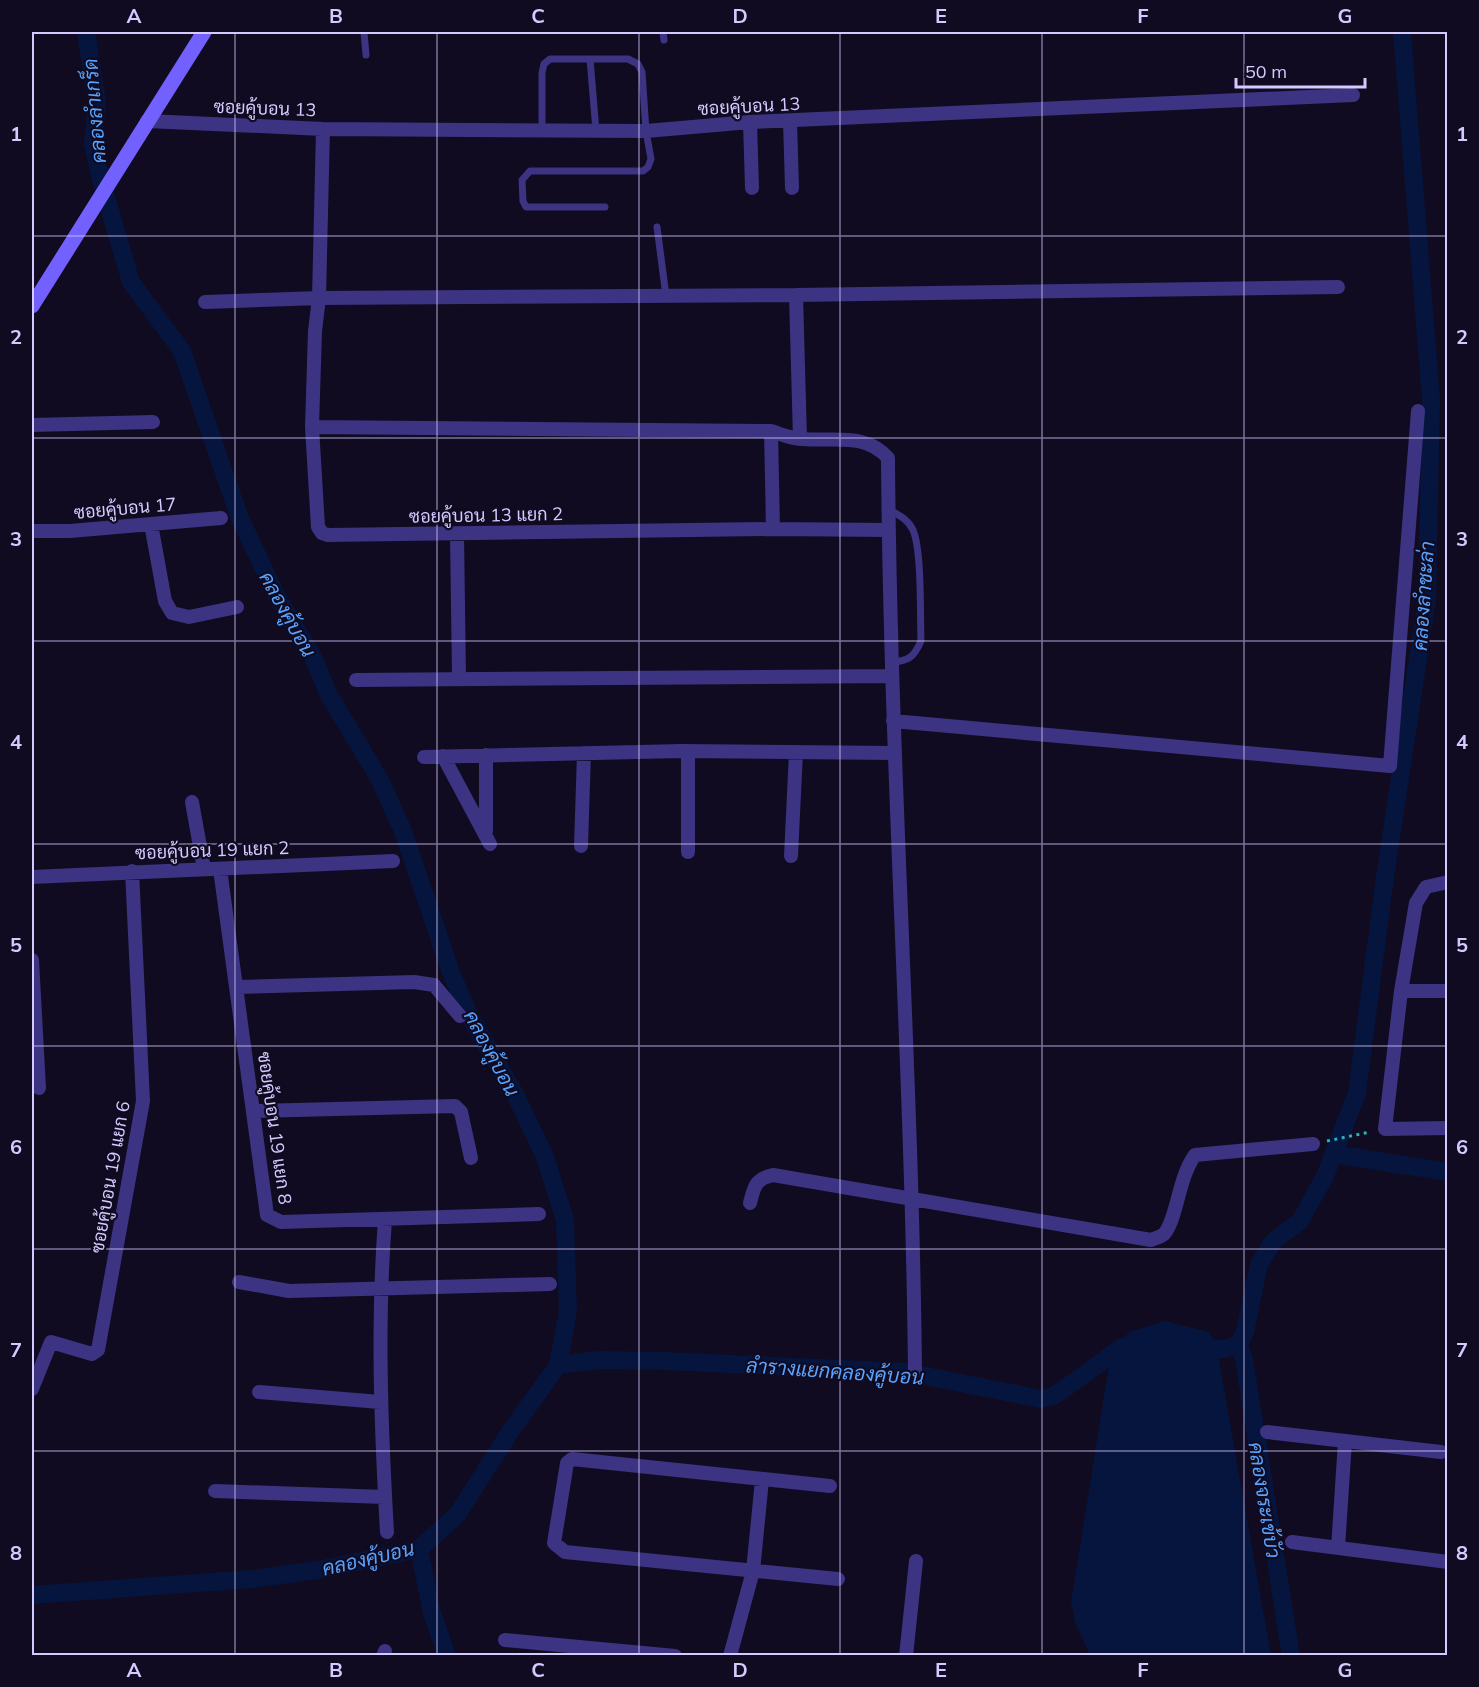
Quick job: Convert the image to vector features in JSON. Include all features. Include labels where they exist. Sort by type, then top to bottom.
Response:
[{"type":"main road","points":[[32,306],[204,32]]},
{"type":"street","name":"ซอยคู้บอน 13","points":[[147,121],[323,129],[646,131],[750,122],[1353,94]]},
{"type":"street","points":[[790,121],[792,188]]},
{"type":"street","points":[[750,122],[752,188]]},
{"type":"street","name":"ซอยคู้บอน 13 แยก 2","points":[[323,129],[319,298],[315,331],[312,427],[318,527],[322,532],[328,535],[773,529],[888,530]]},
{"type":"street","points":[[205,302],[319,298],[796,295],[1338,287]]},
{"type":"street","points":[[796,295],[800,439]]},
{"type":"street","points":[[893,721],[1390,766],[1418,411]]},
{"type":"street","points":[[32,425],[153,422]]},
{"type":"street","points":[[312,427],[771,431],[800,439],[863,440],[879,448],[888,458],[894,753],[913,1197],[915,1372]]},
{"type":"street","points":[[771,431],[773,529]]},
{"type":"street","name":"ซอยคู้บอน 17","points":[[32,531],[70,531],[221,518]]},
{"type":"street","points":[[151,524],[168,610],[185,617],[237,608]]},
{"type":"street","points":[[457,534],[459,678]]},
{"type":"street","points":[[356,680],[892,669]]},
{"type":"street","points":[[424,757],[688,751],[894,753]]},
{"type":"street","points":[[688,751],[688,852]]},
{"type":"street","points":[[791,856],[796,752]]},
{"type":"street","points":[[581,846],[584,753]]},
{"type":"street","points":[[442,756],[488,839],[486,756]]},
{"type":"street","points":[[192,802],[204,869]]},
{"type":"street","name":"ซอยคู้บอน 19 แยก 2","points":[[32,877],[393,861]]},
{"type":"street","name":"ซอยคู้บอน 19 แยก 8","points":[[220,869],[255,1111],[267,1215],[281,1222],[385,1220]]},
{"type":"street","name":"ซอยคู้บอน 19 แยก 6","points":[[32,1389],[51,1342],[92,1354],[98,1350],[143,1101],[132,871]]},
{"type":"street","points":[[1448,882],[1426,887],[1416,903],[1401,991],[1385,1128],[1448,1128]]},
{"type":"street","points":[[32,960],[39,1088]]},
{"type":"street","points":[[237,987],[414,982],[434,985],[460,1016]]},
{"type":"street","points":[[1401,991],[1448,991]]},
{"type":"street","points":[[255,1111],[455,1106],[461,1112],[471,1158]]},
{"type":"street","points":[[750,1203],[756,1182],[773,1175],[913,1197],[1151,1240],[1162,1236],[1169,1226],[1185,1169],[1195,1155],[1313,1144]]},
{"type":"street","points":[[387,1532],[380,1402],[380,1287],[385,1220],[539,1214]]},
{"type":"street","points":[[239,1282],[290,1291],[550,1284]]},
{"type":"street","points":[[259,1392],[380,1402]]},
{"type":"street","points":[[1267,1432],[1441,1452]]},
{"type":"street","points":[[1338,1548],[1345,1441]]},
{"type":"street","points":[[830,1486],[572,1459],[567,1463],[554,1543],[565,1552],[838,1579]]},
{"type":"street","points":[[730,1656],[753,1571],[762,1480]]},
{"type":"street","points":[[215,1491],[385,1497]]},
{"type":"street","points":[[1292,1542],[1448,1562]]},
{"type":"street","points":[[906,1656],[916,1561]]},
{"type":"street","points":[[505,1640],[675,1656]]},
{"type":"lane","points":[[364,32],[366,55]]},
{"type":"lane","points":[[663,32],[664,40]]},
{"type":"lane","points":[[542,130],[544,64],[550,59],[628,59],[638,64],[642,72],[646,131],[651,159],[648,167],[643,171],[530,171],[522,180],[522,201],[526,207],[605,207]]},
{"type":"lane","points":[[590,59],[596,131]]},
{"type":"lane","points":[[657,227],[666,296]]},
{"type":"lane","points":[[888,510],[905,519],[913,529],[921,641],[916,653],[908,661],[892,669]]},
{"type":"path","points":[[1313,1144],[1371,1131]]},
{"type":"water","points":[[1165,1321],[1209,1332],[1216,1344],[1271,1655],[1090,1655],[1075,1622],[1071,1602],[1111,1353],[1129,1332]]},
{"type":"waterway","name":"คลองคู้บอน","points":[[32,1595],[252,1579],[318,1570],[419,1549],[457,1515],[510,1432],[558,1365],[568,1311],[565,1220],[545,1157],[515,1094],[470,1017],[450,970],[403,831],[380,780],[329,695],[313,657],[276,595],[239,516],[182,351],[131,282],[101,180],[93,144],[97,103],[86,32]]},
{"type":"waterway","name":"คลองลำชะล่า","points":[[1239,1344],[1245,1332],[1259,1264],[1273,1242],[1300,1221],[1325,1176],[1357,1093],[1385,877],[1427,599],[1431,399],[1402,32]]},
{"type":"waterway","points":[[1334,1154],[1448,1172]]},
{"type":"waterway","name":"คลองจระเข้บัว","points":[[1239,1344],[1244,1359],[1291,1656]]},
{"type":"waterway","name":"ลำรางแยกคลองคู้บอน","points":[[1193,1349],[1224,1349],[1239,1344]]},
{"type":"waterway","name":"ลำรางแยกคลองคู้บอน","points":[[558,1365],[599,1360],[663,1361],[905,1372],[1041,1399],[1054,1396],[1122,1347],[1133,1348]]},
{"type":"waterway","points":[[419,1549],[432,1613],[447,1656]]},
{"type":"water label","name":"คลองลำเกร็ด","points":[[94,111]]}]
